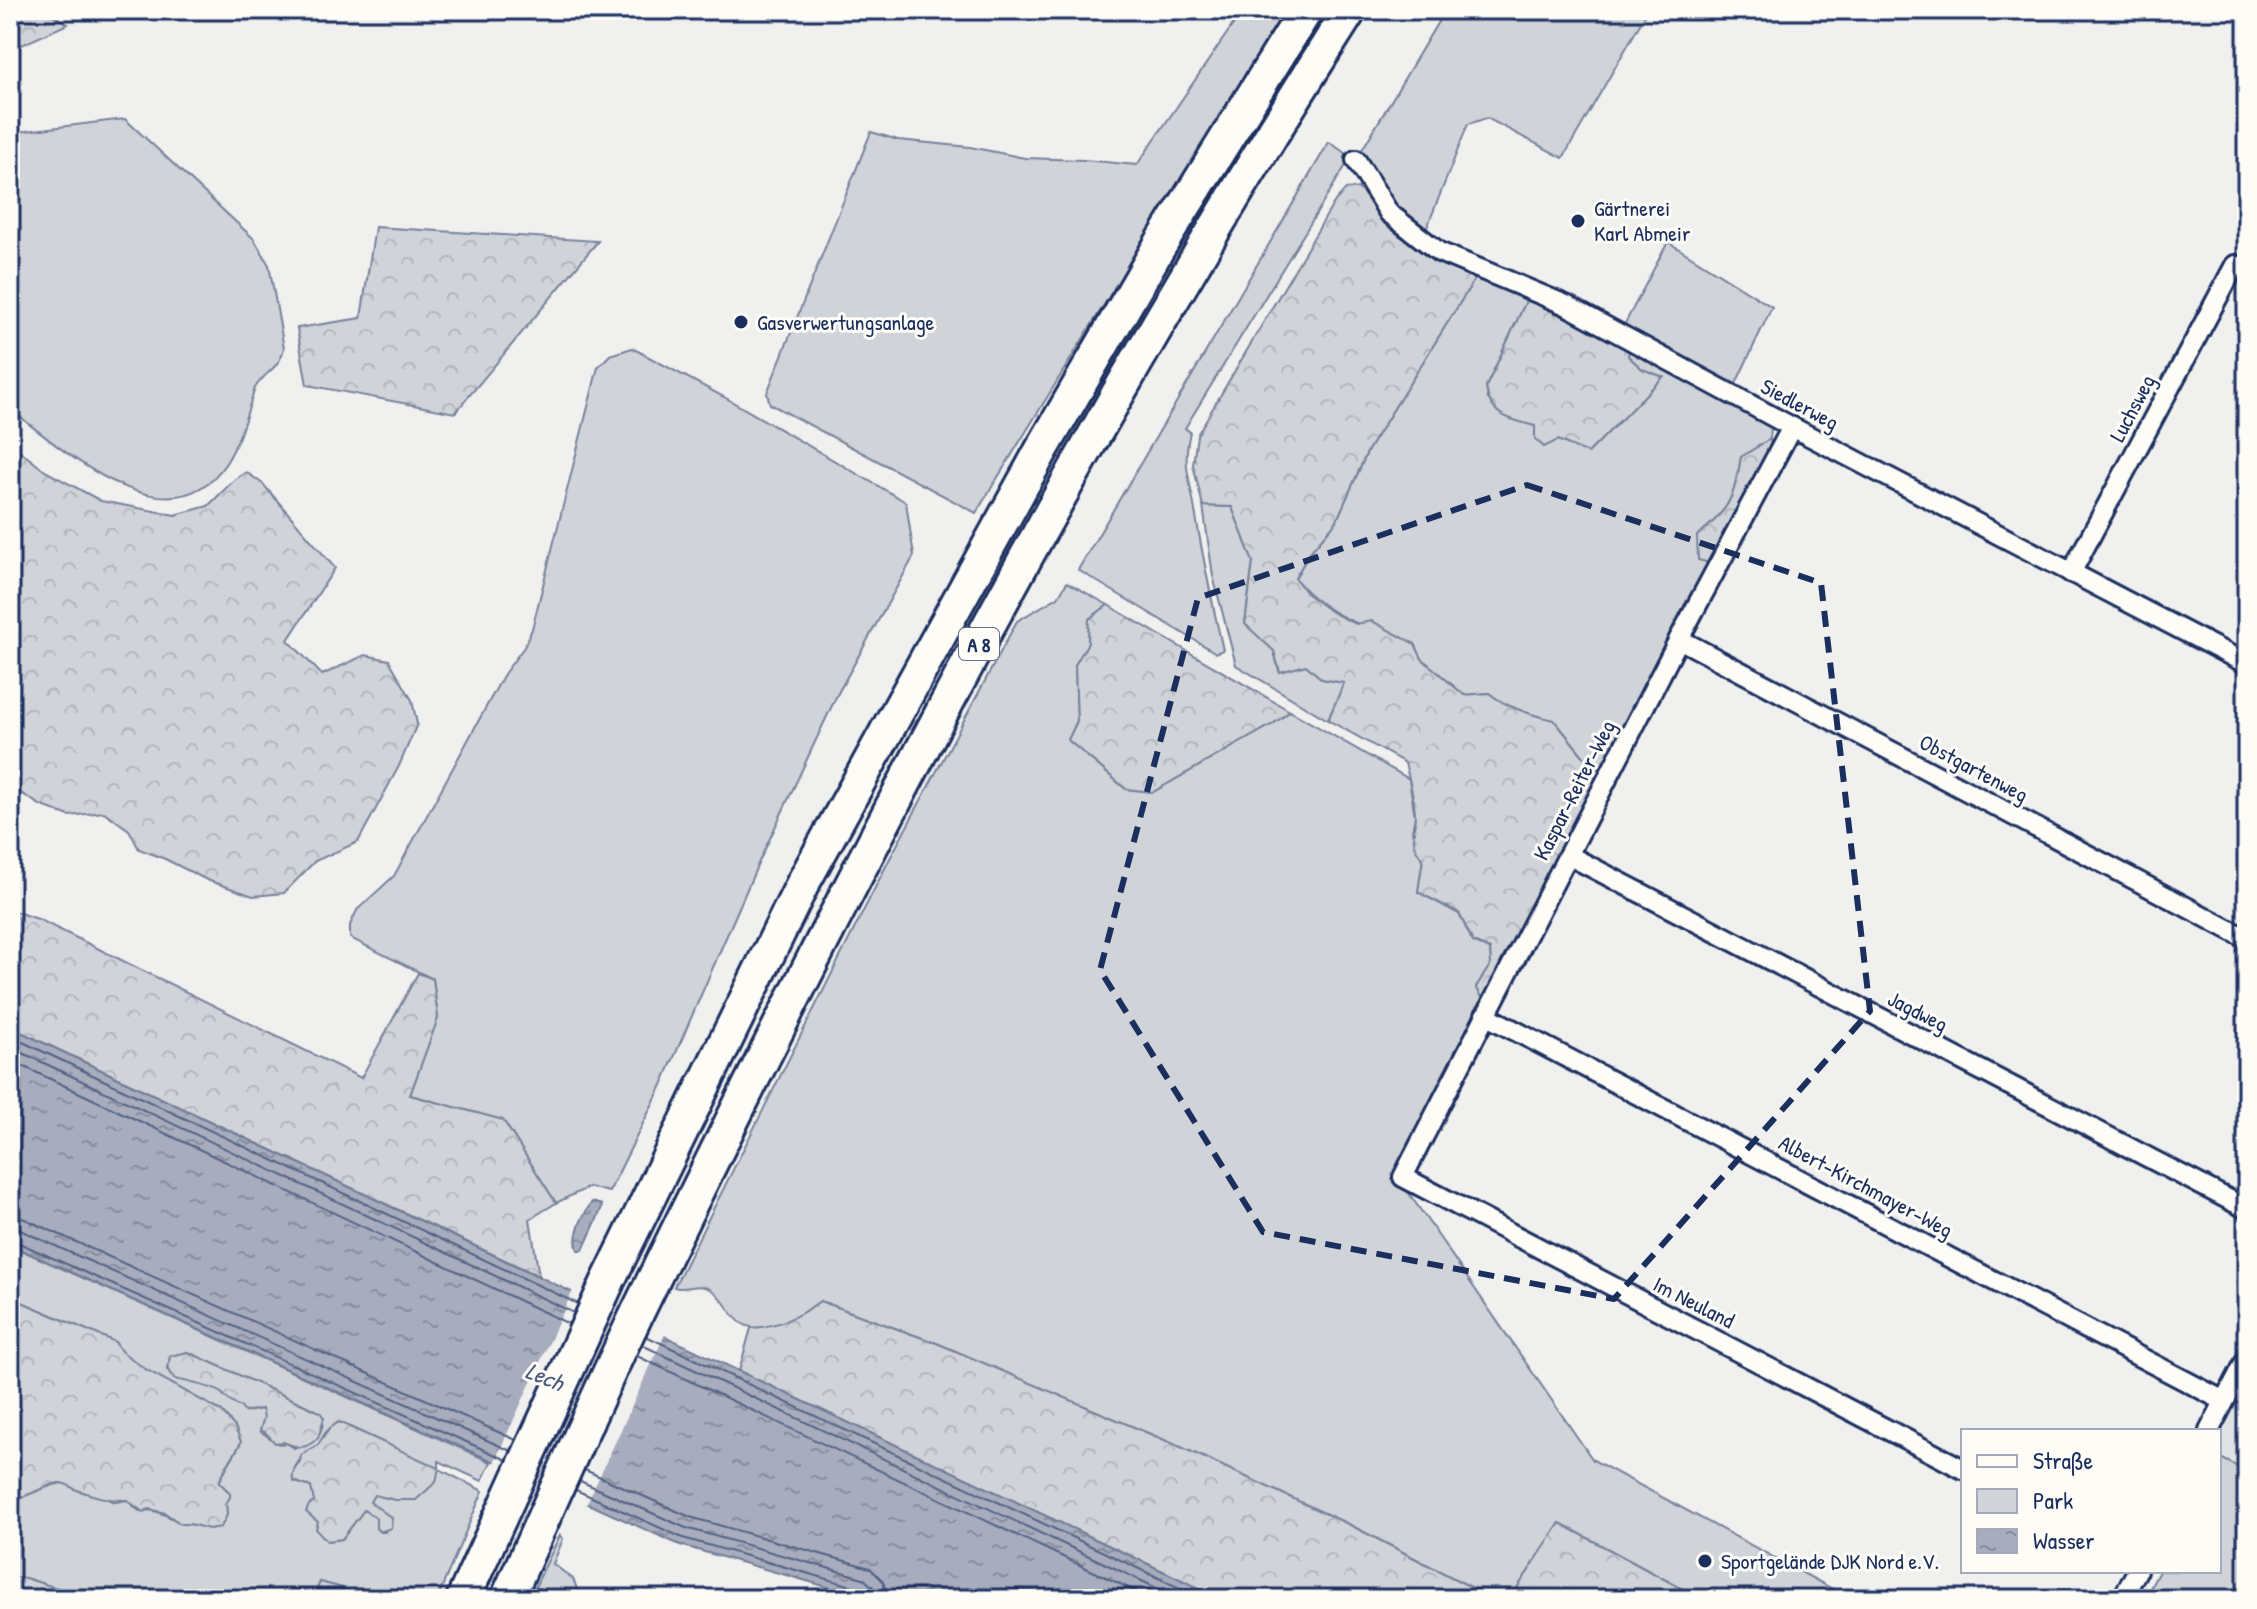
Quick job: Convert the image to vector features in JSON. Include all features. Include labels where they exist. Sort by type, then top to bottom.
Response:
[{"type":"highway","name":"A 8","points":[[463,1599],[608,1281],[803,883],[1041,451],[1151,261],[1306,10]]},
{"type":"highway","name":"A 8","points":[[507,1599],[644,1298],[844,898],[1071,474],[1189,273],[1350,10]]},
{"type":"street","name":"Siedlerweg","points":[[1356,160],[1389,213],[1439,252],[1566,305],[1792,427],[2247,664]]},
{"type":"street","name":"Luchsweg","points":[[2071,573],[2235,265]]},
{"type":"street","name":"Kaspar-Reiter-Weg","points":[[1403,1177],[1679,639],[1792,427]]},
{"type":"street","name":"Obstgartenweg","points":[[1679,639],[2247,939]]},
{"type":"street","name":"Jagdweg","points":[[1568,855],[2247,1209]]},
{"type":"street","name":"Albert-Kirchmayer-Weg","points":[[1485,1015],[2224,1401]]},
{"type":"street","name":"Im Neuland","points":[[1403,1177],[1961,1468]]},
{"type":"street","points":[[2210,1429],[2247,1358]]},
{"type":"street","points":[[2122,1599],[2136,1573]]},
{"type":"highlighted area","points":[[1527,485],[1821,583],[1870,1011],[1614,1299],[1263,1232],[1100,970],[1198,598]]},
{"type":"shaded area","points":[[2247,1380],[2247,1472],[2221,1458],[2221,1429]]},
{"type":"green space","points":[[10,10],[44,10],[68,24],[22,45],[10,38]]},
{"type":"green space","points":[[1243,10],[1285,10],[976,513],[770,404],[767,393],[871,132],[898,140],[970,147],[1025,158],[1137,165]]},
{"type":"green space","points":[[1445,10],[1648,10],[1563,158],[1487,118],[1468,124],[1422,240],[1356,160]]},
{"type":"green space","points":[[125,119],[254,239],[269,265],[284,348],[276,366],[255,388],[226,463],[203,487],[176,496],[147,494],[116,483],[58,447],[10,409],[10,127],[17,132]]},
{"type":"green space","points":[[1329,142],[1351,157],[1185,428],[1190,432],[1188,472],[1223,650],[1216,653],[1078,570]]},
{"type":"green space","points":[[1358,188],[1400,236],[1476,277],[1368,450],[1336,522],[1310,552],[1295,578],[1306,593],[1333,613],[1356,624],[1372,621],[1415,644],[1422,659],[1464,695],[1489,693],[1520,710],[1554,720],[1588,762],[1602,770],[1484,1000],[1476,987],[1491,964],[1490,949],[1473,942],[1459,913],[1418,892],[1423,859],[1414,844],[1414,803],[1405,763],[1328,720],[1344,683],[1322,679],[1306,665],[1280,672],[1274,651],[1245,624],[1253,562],[1232,507],[1203,506],[1193,465],[1197,435],[1335,201],[1345,190]]},
{"type":"green space","points":[[375,227],[598,241],[455,413],[307,385],[297,328],[361,318]]},
{"type":"green space","points":[[1668,242],[1772,307],[1732,392],[1622,329]]},
{"type":"green space","points":[[1476,277],[1527,299],[1486,387],[1488,399],[1558,440],[1588,453],[1663,377],[1642,369],[1628,356],[1629,348],[1771,428],[1770,439],[1741,457],[1729,502],[1717,519],[1697,536],[1710,563],[1602,770],[1588,762],[1554,720],[1534,716],[1500,702],[1489,693],[1464,695],[1422,659],[1415,644],[1365,627],[1334,612],[1320,603],[1295,578],[1310,552],[1336,522],[1368,450]]},
{"type":"green space","points":[[1527,299],[1629,348],[1628,356],[1642,369],[1663,377],[1588,453],[1558,440],[1544,447],[1535,439],[1535,426],[1502,415],[1488,397],[1486,387]]},
{"type":"green space","points":[[632,348],[906,502],[914,556],[837,695],[757,866],[662,1085],[609,1192],[589,1187],[556,1203],[503,1120],[410,1095],[438,1018],[433,979],[350,938],[350,925],[357,910],[394,876],[504,674],[524,647],[532,629],[598,367],[610,355]]},
{"type":"green space","points":[[1770,439],[1771,447],[1710,563],[1698,560],[1697,536],[1717,519],[1729,502],[1741,457]]},
{"type":"green space","points":[[10,443],[45,471],[101,501],[175,515],[208,506],[246,472],[263,484],[335,568],[288,640],[322,675],[365,655],[389,660],[412,700],[417,724],[399,766],[358,842],[315,861],[284,893],[253,896],[207,880],[139,849],[129,830],[104,812],[69,816],[40,805],[10,786]]},
{"type":"green space","points":[[1203,506],[1232,507],[1253,562],[1245,623],[1274,651],[1279,671],[1306,665],[1322,679],[1344,683],[1328,720],[1236,665],[1213,576]]},
{"type":"green space","points":[[1067,582],[1108,605],[1089,619],[1088,643],[1075,665],[1077,721],[1068,740],[1126,789],[1153,792],[1273,724],[1290,711],[1409,779],[1415,816],[1412,831],[1423,859],[1418,892],[1459,914],[1473,942],[1490,949],[1491,964],[1476,987],[1484,1000],[1397,1176],[1593,1460],[1851,1599],[1701,1599],[1560,1523],[1510,1599],[1494,1599],[1350,1525],[1183,1448],[939,1344],[820,1301],[790,1320],[754,1328],[735,1317],[710,1289],[700,1286],[674,1287],[888,862],[1017,621],[1058,597]]},
{"type":"green space","points":[[1108,605],[1290,711],[1273,724],[1153,792],[1126,789],[1068,740],[1077,721],[1075,665],[1088,643],[1089,619]]},
{"type":"green space","points":[[10,910],[38,919],[361,1078],[418,973],[433,979],[438,1018],[410,1095],[503,1120],[556,1203],[530,1219],[539,1276],[10,1027]]},
{"type":"green space","points":[[10,1245],[491,1462],[482,1481],[439,1461],[439,1469],[483,1491],[437,1599],[398,1599],[381,1593],[363,1599],[342,1588],[320,1582],[313,1599],[91,1599],[25,1578],[10,1577],[10,1500],[64,1483],[116,1502],[127,1500],[139,1511],[154,1511],[187,1524],[203,1524],[227,1515],[226,1503],[230,1493],[219,1483],[241,1442],[235,1427],[221,1411],[145,1370],[121,1351],[115,1342],[10,1297]],"holes":[[[188,1352],[316,1410],[323,1424],[318,1438],[294,1448],[287,1443],[279,1444],[260,1431],[263,1409],[245,1412],[216,1389],[174,1379],[168,1370],[170,1356]],[[339,1422],[438,1469],[416,1500],[395,1500],[374,1494],[369,1501],[385,1532],[376,1528],[376,1518],[364,1510],[342,1539],[327,1541],[319,1522],[312,1517],[315,1502],[311,1487],[293,1481],[295,1467],[305,1452],[318,1445],[326,1432]]]},
{"type":"green space","points":[[10,1297],[115,1342],[121,1351],[145,1369],[221,1411],[235,1427],[241,1442],[219,1482],[230,1493],[226,1503],[227,1515],[221,1527],[209,1529],[181,1524],[165,1513],[149,1509],[143,1512],[127,1500],[96,1496],[62,1483],[10,1500]]},
{"type":"green space","points":[[820,1301],[939,1344],[1183,1448],[1350,1525],[1494,1599],[1222,1599],[739,1371],[751,1328],[788,1320]]},
{"type":"green space","points":[[188,1352],[320,1412],[324,1418],[318,1438],[301,1447],[275,1443],[260,1431],[264,1417],[262,1409],[244,1412],[217,1390],[174,1379],[168,1370],[170,1356]]},
{"type":"green space","points":[[339,1422],[439,1468],[436,1482],[416,1500],[395,1500],[374,1495],[370,1502],[392,1518],[391,1528],[380,1532],[376,1528],[376,1518],[364,1510],[342,1539],[327,1541],[316,1529],[318,1522],[306,1512],[314,1502],[311,1487],[293,1481],[293,1475],[301,1455],[318,1445],[330,1428]]},
{"type":"green space","points":[[2221,1458],[2247,1472],[2247,1599],[2136,1599],[2140,1590],[2148,1592],[2158,1573],[2221,1573]]},
{"type":"green space","points":[[1560,1523],[1701,1599],[1510,1599]]},
{"type":"green space","points":[[560,1535],[563,1539],[553,1564],[573,1579],[581,1599],[554,1599],[555,1596],[535,1587]]},
{"type":"green space","points":[[10,1577],[25,1578],[91,1599],[10,1599]]},
{"type":"green space","points":[[320,1582],[342,1588],[363,1599],[313,1599]]},
{"type":"water","name":"Lech","points":[[10,1027],[1222,1599],[870,1599],[680,1545],[10,1245]]},
{"type":"water","points":[[592,1202],[602,1205],[601,1210],[583,1250],[578,1250],[577,1232]]},
{"type":"pier","points":[[574,1288],[666,1332],[585,1508],[492,1467]]},
{"type":"place","name":"Gärtnerei Karl Abmeir","points":[[1578,221]]},
{"type":"place","name":"Gasverwertungsanlage","points":[[741,322]]},
{"type":"place","name":"Sportgelände DJK Nord e.V.","points":[[1705,1561]]}]
